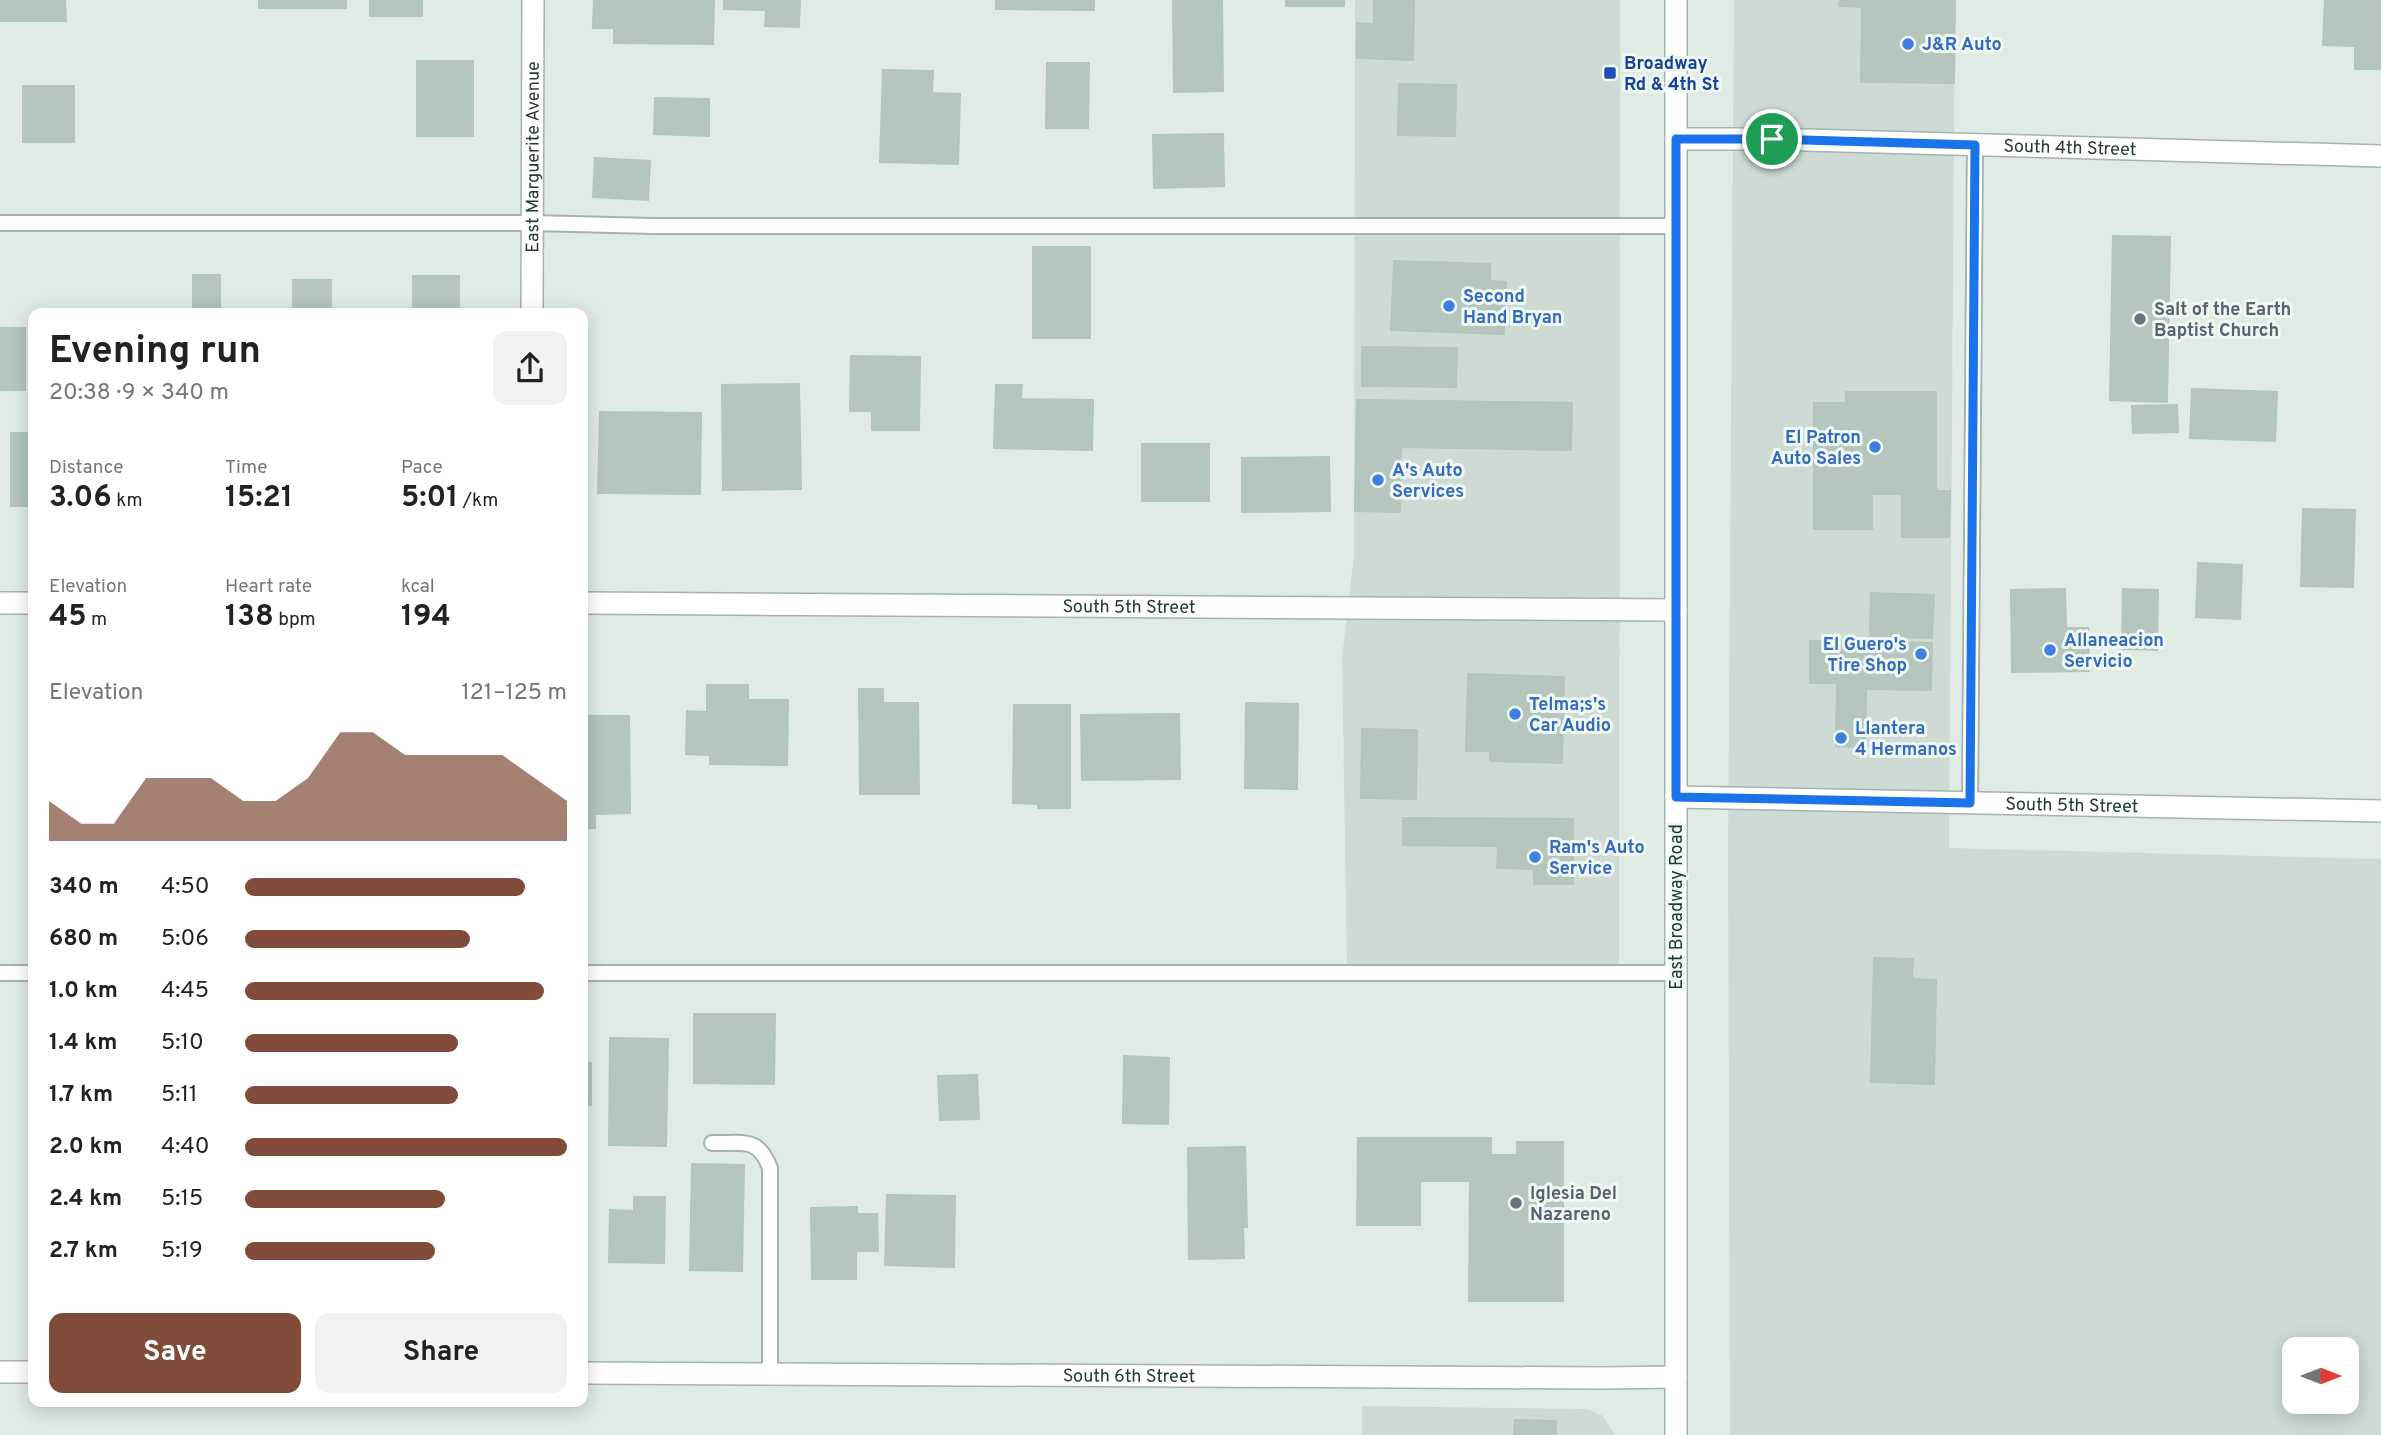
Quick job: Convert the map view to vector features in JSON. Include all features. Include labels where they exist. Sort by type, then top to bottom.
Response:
[{"type":"street","name":"East Marguerite Avenue","points":[[532,308],[533,0]]},
{"type":"street","name":"East Broadway Road","points":[[1676,0],[1676,1435]]},
{"type":"street","name":"South 4th Street","points":[[1676,139],[1772,139],[2381,156]]},
{"type":"street","points":[[0,603],[28,603]]},
{"type":"street","name":"South 5th Street","points":[[588,603],[1676,610]]},
{"type":"street","name":"South 5th Street","points":[[1676,797],[2381,811]]},
{"type":"street","points":[[0,1372],[28,1372]]},
{"type":"street","name":"South 6th Street","points":[[588,1373],[1676,1377]]},
{"type":"lane","points":[[1970,803],[1975,145]]},
{"type":"lane","points":[[0,223],[1676,226]]},
{"type":"lane","points":[[0,973],[28,973]]},
{"type":"lane","points":[[588,973],[1676,973]]},
{"type":"lane","points":[[712,1143],[755,1145],[765,1153],[770,1168],[770,1374]]},
{"type":"shaded area","points":[[1355,0],[1620,0],[1619,971],[1347,969],[1342,658],[1354,555]]},
{"type":"shaded area","points":[[1734,0],[1955,0],[1949,848],[2381,859],[2381,1435],[1730,1435],[1728,853]]},
{"type":"shaded area","points":[[1362,1406],[1588,1409],[1603,1416],[1615,1435],[1362,1435]]},
{"type":"building","points":[[0,0],[65,0],[66,21],[0,21]]},
{"type":"building","points":[[259,0],[346,0],[346,8],[259,8]]},
{"type":"building","points":[[370,0],[422,0],[422,16],[370,16]]},
{"type":"building","points":[[594,0],[714,0],[713,44],[614,43],[614,28],[593,28]]},
{"type":"building","points":[[724,0],[800,0],[799,27],[765,26],[766,10],[724,9]]},
{"type":"building","points":[[996,0],[1094,0],[1094,10],[996,9]]},
{"type":"building","points":[[1173,0],[1222,0],[1223,91],[1174,92]]},
{"type":"building","points":[[1286,0],[1344,0],[1344,6],[1286,6]]},
{"type":"building","points":[[1374,0],[1414,0],[1413,60],[1357,58],[1357,23],[1374,24]]},
{"type":"building","name":"J&R Auto","points":[[1840,0],[1955,0],[1954,83],[1861,82],[1862,7],[1839,6]]},
{"type":"building","points":[[2325,0],[2381,0],[2381,69],[2355,69],[2355,46],[2323,45]]},
{"type":"building","points":[[417,61],[473,61],[473,136],[417,136]]},
{"type":"building","points":[[1047,63],[1089,63],[1088,128],[1046,128]]},
{"type":"building","points":[[883,70],[933,71],[932,93],[960,94],[958,164],[880,162]]},
{"type":"building","points":[[1399,84],[1456,85],[1455,136],[1398,135]]},
{"type":"building","points":[[23,86],[74,86],[74,142],[23,142]]},
{"type":"building","points":[[655,98],[709,99],[709,136],[654,134]]},
{"type":"building","points":[[1223,134],[1224,186],[1154,188],[1153,135]]},
{"type":"building","points":[[595,158],[650,161],[648,200],[593,197]]},
{"type":"building","name":"Salt of the Earth Baptist Church","points":[[2113,236],[2170,237],[2167,402],[2110,400]]},
{"type":"building","points":[[1033,247],[1090,247],[1090,338],[1033,338]]},
{"type":"building","name":"Second Hand Bryan","points":[[1394,261],[1490,264],[1490,281],[1506,282],[1504,334],[1391,330]]},
{"type":"building","points":[[193,275],[220,275],[220,308],[193,308]]},
{"type":"building","points":[[413,276],[459,276],[459,308],[413,308]]},
{"type":"building","points":[[293,280],[331,280],[331,308],[293,308]]},
{"type":"building","points":[[0,328],[25,328],[25,390],[0,390]]},
{"type":"building","points":[[1362,347],[1457,348],[1456,387],[1362,386]]},
{"type":"building","points":[[851,356],[920,357],[919,430],[872,430],[872,411],[850,411]]},
{"type":"building","points":[[799,384],[801,489],[723,490],[722,385]]},
{"type":"building","points":[[996,385],[1022,385],[1021,399],[1093,400],[1092,450],[994,448]]},
{"type":"building","points":[[2192,389],[2277,392],[2275,441],[2190,438]]},
{"type":"building","name":"El Patron Auto Sales","points":[[1846,392],[1936,392],[1936,491],[1950,491],[1949,537],[1902,537],[1902,494],[1872,494],[1872,529],[1814,529],[1814,403],[1846,403]]},
{"type":"building","name":"A's Auto Services","points":[[1357,400],[1572,403],[1571,450],[1401,447],[1400,512],[1355,511]]},
{"type":"building","points":[[2177,405],[2178,432],[2133,433],[2132,406]]},
{"type":"building","points":[[600,412],[701,413],[700,494],[598,493]]},
{"type":"building","points":[[11,433],[28,433],[28,506],[11,506]]},
{"type":"building","points":[[1142,444],[1209,444],[1209,501],[1142,501]]},
{"type":"building","points":[[1329,457],[1330,511],[1242,512],[1242,458]]},
{"type":"building","points":[[2303,509],[2355,510],[2353,587],[2301,586]]},
{"type":"building","points":[[2198,563],[2242,565],[2240,619],[2196,617]]},
{"type":"building","name":"Allaneacion Servicio","points":[[2065,589],[2066,628],[2088,628],[2089,671],[2012,672],[2011,590]]},
{"type":"building","points":[[2123,589],[2158,590],[2157,650],[2122,649]]},
{"type":"building","points":[[1871,593],[1934,595],[1932,638],[1870,636]]},
{"type":"building","points":[[1810,641],[1932,643],[1931,690],[1866,689],[1865,747],[1836,746],[1837,683],[1810,683]]},
{"type":"building","name":"Telma;s's Car Audio","points":[[1468,674],[1564,677],[1562,763],[1490,761],[1490,751],[1466,751]]},
{"type":"building","points":[[707,685],[748,685],[748,700],[788,700],[787,765],[710,764],[710,755],[686,754],[687,711],[707,712]]},
{"type":"building","points":[[859,689],[883,689],[883,703],[918,703],[919,794],[860,794]]},
{"type":"building","points":[[1246,703],[1298,704],[1297,789],[1245,788]]},
{"type":"building","points":[[1014,705],[1070,705],[1070,808],[1038,808],[1038,804],[1013,803]]},
{"type":"building","points":[[1179,714],[1180,779],[1082,780],[1081,715]]},
{"type":"building","points":[[588,716],[629,716],[630,813],[595,814],[595,828],[588,828]]},
{"type":"building","points":[[1362,729],[1417,730],[1416,799],[1361,798]]},
{"type":"building","name":"Ram's Auto Service","points":[[1403,818],[1573,819],[1573,884],[1534,884],[1534,869],[1497,868],[1498,846],[1403,845]]},
{"type":"building","points":[[1874,958],[1913,959],[1912,979],[1936,980],[1934,1084],[1871,1082]]},
{"type":"building","points":[[694,1014],[775,1014],[774,1084],[694,1083]]},
{"type":"building","points":[[610,1038],[668,1039],[666,1146],[609,1145]]},
{"type":"building","points":[[1124,1056],[1169,1058],[1168,1124],[1123,1123]]},
{"type":"building","points":[[588,1063],[591,1063],[591,1105],[588,1105]]},
{"type":"building","points":[[977,1075],[979,1119],[940,1120],[938,1076]]},
{"type":"building","name":"Iglesia Del Nazareno","points":[[1358,1138],[1491,1138],[1491,1155],[1517,1155],[1517,1142],[1563,1142],[1563,1301],[1469,1301],[1470,1181],[1420,1181],[1420,1225],[1357,1225]]},
{"type":"building","points":[[1245,1147],[1247,1227],[1243,1227],[1244,1258],[1189,1259],[1188,1148]]},
{"type":"building","points":[[692,1164],[744,1165],[742,1271],[690,1270]]},
{"type":"building","points":[[887,1195],[955,1196],[954,1267],[885,1265]]},
{"type":"building","points":[[634,1197],[665,1197],[664,1263],[609,1262],[610,1210],[634,1211]]},
{"type":"building","points":[[857,1207],[857,1214],[877,1214],[878,1251],[856,1251],[856,1279],[812,1279],[811,1208]]},
{"type":"building","points":[[1515,1420],[1556,1421],[1556,1435],[1514,1435]]},
{"type":"place","name":"J&R Auto","points":[[1908,44]]},
{"type":"place","name":"Broadway Rd & 4th St","points":[[1610,73]]},
{"type":"place","name":"Second Hand Bryan","points":[[1449,306]]},
{"type":"place","name":"Salt of the Earth Baptist Church","points":[[2140,319]]},
{"type":"place","name":"El Patron Auto Sales","points":[[1875,447]]},
{"type":"place","name":"A's Auto Services","points":[[1378,480]]},
{"type":"place","name":"Allaneacion Servicio","points":[[2050,650]]},
{"type":"place","name":"El Guero's Tire Shop","points":[[1921,654]]},
{"type":"place","name":"Telma;s's Car Audio","points":[[1515,714]]},
{"type":"place","name":"Llantera 4 Hermanos","points":[[1841,738]]},
{"type":"place","name":"Ram's Auto Service","points":[[1535,857]]},
{"type":"place","name":"Iglesia Del Nazareno","points":[[1516,1203]]},
{"type":"route","points":[[1676,139],[1772,139],[1975,145],[1970,803],[1676,797],[1676,139]]}]
